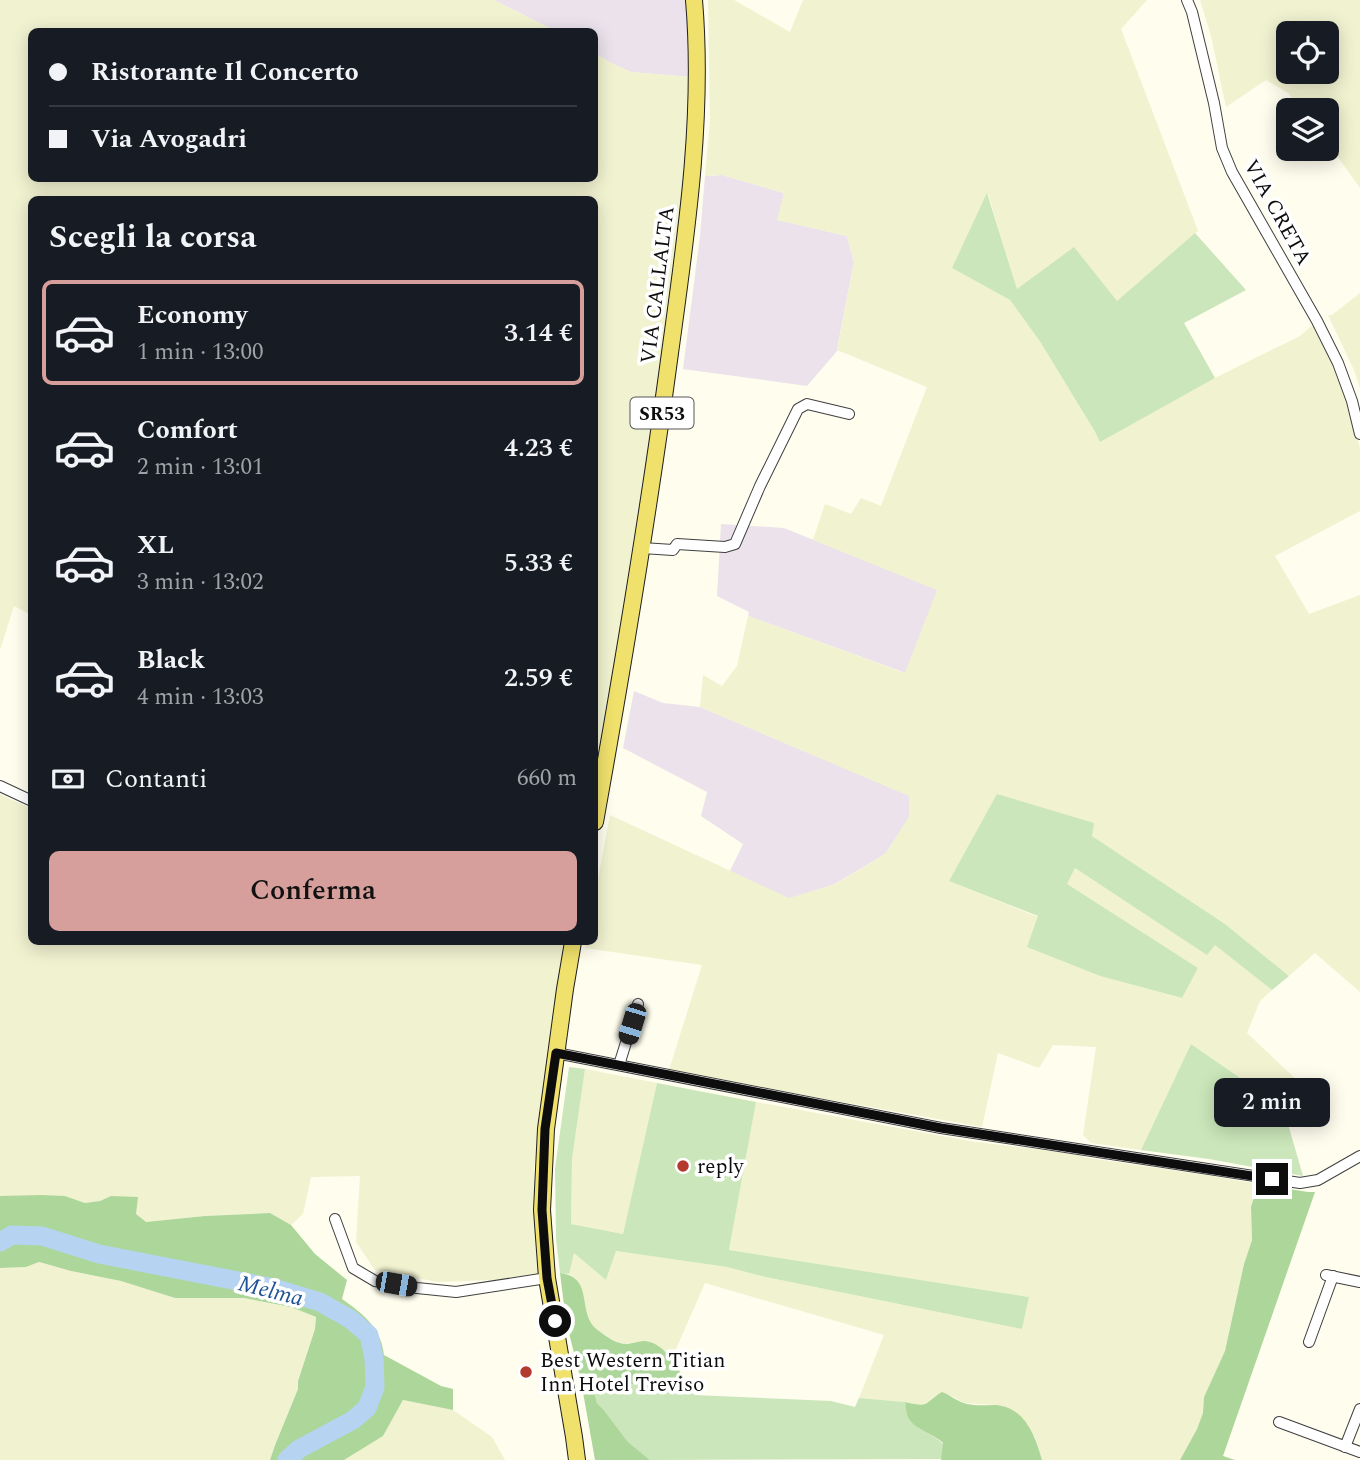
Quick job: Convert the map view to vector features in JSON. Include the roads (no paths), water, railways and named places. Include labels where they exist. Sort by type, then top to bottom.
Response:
[{"type":"main road","name":"VIA CALLALTA","points":[[598,805],[651,494],[685,245],[695,128],[694,0]]},
{"type":"main road","points":[[573,945],[545,1129],[542,1210],[547,1278],[577,1460]]},
{"type":"street","name":"VIA CRETA","points":[[1187,0],[1214,103],[1222,148],[1232,172],[1338,363],[1352,401],[1360,434]]},
{"type":"street","points":[[642,548],[673,550],[677,544],[725,547],[735,544],[798,409],[807,404],[849,414]]},
{"type":"street","points":[[0,786],[28,799]]},
{"type":"street","points":[[619,1065],[638,1004]]},
{"type":"street","points":[[556,1053],[941,1128],[1300,1183],[1318,1180],[1360,1156]]},
{"type":"street","points":[[335,1219],[352,1268],[375,1281],[456,1292],[547,1278]]},
{"type":"street","points":[[1308,1342],[1330,1276],[1360,1282]]},
{"type":"street","points":[[1345,1447],[1360,1409]]},
{"type":"street","points":[[1279,1422],[1360,1452]]},
{"type":"waterway","name":"Melma","points":[[0,1242],[12,1235],[42,1236],[99,1254],[274,1288],[320,1302],[350,1319],[369,1335],[374,1358],[375,1387],[367,1408],[353,1420],[299,1449],[287,1460]]},
{"type":"place","name":"reply","points":[[683,1166]]},
{"type":"place","name":"Best Western Titian Inn Hotel Treviso","points":[[526,1372]]}]
